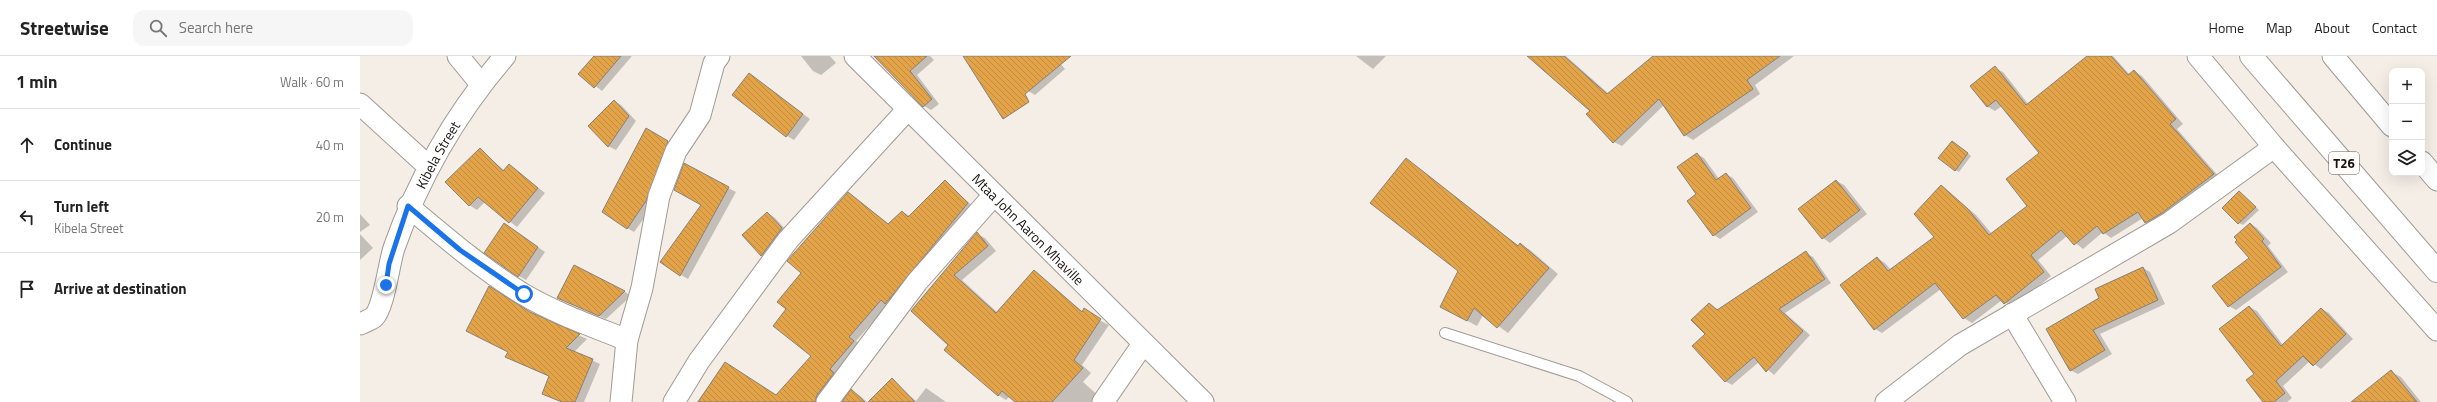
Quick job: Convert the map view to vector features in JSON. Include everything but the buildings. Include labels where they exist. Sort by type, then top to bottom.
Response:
[{"type":"highway","name":"T26","points":[[2251,56],[2437,271]]},
{"type":"street","points":[[458,56],[481,84]]},
{"type":"street","name":"Kibela Street","points":[[360,324],[374,317],[380,304],[389,264],[408,206],[456,118],[504,56]]},
{"type":"street","points":[[621,402],[627,340],[642,288],[659,196],[676,152],[700,115],[714,63],[719,56]]},
{"type":"street","name":"Mtaa John Aaron Mhaville","points":[[855,56],[1203,402]]},
{"type":"street","points":[[2198,56],[2274,147],[2437,330]]},
{"type":"street","points":[[2333,56],[2389,122]]},
{"type":"street","points":[[360,104],[429,167]]},
{"type":"street","points":[[674,402],[699,361],[788,240],[908,109]]},
{"type":"street","points":[[1886,402],[1960,345],[2169,223],[2274,147]]},
{"type":"street","points":[[2425,166],[2437,180]]},
{"type":"street","points":[[827,402],[917,282],[994,195]]},
{"type":"street","points":[[408,206],[460,250],[524,294],[581,322],[627,340]]},
{"type":"street","points":[[2012,314],[2065,402]]},
{"type":"street","points":[[1102,402],[1143,344]]},
{"type":"lane","points":[[1445,334],[1579,376],[1627,402]]},
{"type":"route","points":[[386,285],[389,264],[408,206],[460,250],[524,294]]}]
